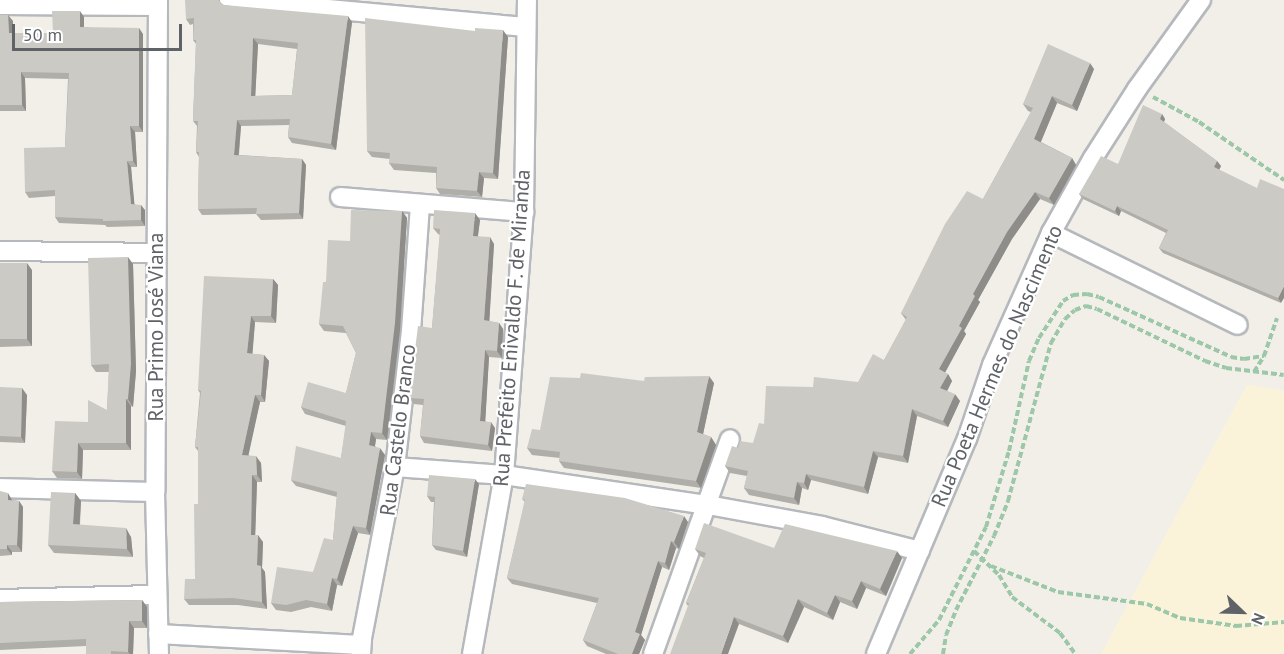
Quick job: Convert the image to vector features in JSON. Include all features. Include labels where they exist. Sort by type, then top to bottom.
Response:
[{"type":"street","points":[[229,0],[526,27]]},
{"type":"street","name":"Rua Prefeito Enivaldo F. de Miranda","points":[[472,654],[504,475],[524,212],[527,0]]},
{"type":"street","name":"Rua Poeta Hermes do Nascimento","points":[[876,654],[967,439],[992,366],[1051,233],[1093,158],[1137,89],[1201,0]]},
{"type":"street","points":[[0,5],[158,3]]},
{"type":"street","name":"Rua Primo José Viana","points":[[158,3],[155,492],[159,654]]},
{"type":"street","points":[[340,197],[524,212]]},
{"type":"street","name":"Rua Castelo Branco","points":[[361,649],[395,467],[411,331],[420,204]]},
{"type":"street","points":[[1051,233],[1238,325]]},
{"type":"street","points":[[0,251],[156,253]]},
{"type":"street","points":[[653,654],[730,439]]},
{"type":"street","points":[[395,467],[504,475],[708,504],[822,526],[920,550]]},
{"type":"street","points":[[0,488],[155,492]]},
{"type":"street","points":[[0,599],[157,595]]},
{"type":"street","points":[[158,634],[361,649]]},
{"type":"path","points":[[1137,89],[1199,122],[1284,180]]},
{"type":"path","points":[[910,654],[939,620],[974,551],[997,496],[1029,361],[1039,338],[1063,301],[1073,295],[1087,294],[1099,297],[1231,357],[1244,359],[1264,356]]},
{"type":"path","points":[[943,654],[946,635],[956,610],[983,558],[1008,501],[1051,343],[1065,319],[1076,310],[1086,306],[1097,309],[1205,361],[1254,372],[1284,375]]},
{"type":"path","points":[[1254,372],[1264,356],[1276,318]]},
{"type":"path","points":[[974,551],[991,566],[1011,597],[1060,633],[1075,654]]},
{"type":"path","points":[[991,566],[1058,592],[1147,604],[1180,618],[1236,626],[1284,622]]},
{"type":"sand","points":[[1247,385],[1284,391],[1284,654],[1101,654]]},
{"type":"building","points":[[185,0],[218,0],[224,5],[348,16],[331,144],[288,137],[290,119],[237,120],[234,155],[302,159],[299,213],[256,214],[257,208],[198,209],[199,152],[196,152],[198,121],[193,121],[196,40],[193,40],[194,18],[186,19]],"holes":[[[253,38],[298,43],[292,95],[251,96]]]},
{"type":"building","points":[[52,11],[80,11],[80,27],[139,28],[139,126],[130,126],[133,161],[127,161],[131,204],[141,205],[141,220],[103,221],[103,219],[55,217],[55,190],[25,192],[24,148],[65,147],[69,73],[21,72],[22,105],[0,105],[0,15],[8,15],[9,33],[53,33]]},
{"type":"building","points":[[365,18],[475,31],[475,28],[503,30],[493,173],[479,172],[477,191],[436,188],[437,167],[389,163],[390,153],[367,151]]},
{"type":"building","points":[[1048,44],[1090,63],[1072,105],[1052,96],[1034,139],[1072,158],[1049,198],[1035,192],[1007,232],[973,294],[975,296],[959,326],[962,328],[939,369],[948,374],[940,388],[955,394],[943,421],[912,409],[903,456],[873,451],[864,487],[806,474],[804,483],[797,482],[794,498],[744,488],[748,471],[725,466],[732,446],[738,448],[740,441],[753,443],[759,423],[764,424],[766,386],[813,387],[814,377],[858,382],[873,354],[884,360],[907,317],[901,313],[945,224],[967,191],[983,199],[1033,108],[1023,104]]},
{"type":"building","points":[[1143,105],[1162,114],[1160,119],[1217,161],[1214,167],[1257,188],[1260,179],[1284,189],[1284,286],[1278,298],[1159,248],[1168,230],[1117,206],[1115,211],[1079,194],[1101,156],[1118,164]]},
{"type":"building","points":[[351,210],[402,211],[395,323],[382,433],[371,432],[369,445],[380,448],[366,528],[353,526],[337,579],[332,578],[327,604],[306,600],[286,605],[271,603],[277,567],[313,572],[324,538],[333,540],[337,492],[291,480],[296,446],[341,458],[346,421],[301,407],[308,382],[346,393],[356,353],[343,326],[319,324],[323,282],[326,282],[328,240],[350,241]]},
{"type":"building","points":[[434,210],[475,213],[473,236],[490,237],[484,320],[499,323],[497,351],[485,350],[480,421],[491,422],[488,445],[420,436],[424,399],[409,398],[418,326],[432,328],[440,229],[433,228]]},
{"type":"building","points":[[128,257],[131,364],[128,399],[126,399],[126,443],[78,443],[77,472],[52,471],[55,421],[88,422],[88,400],[107,410],[109,364],[91,365],[88,258]]},
{"type":"building","points":[[0,263],[27,263],[27,339],[0,339]]},
{"type":"building","points":[[204,276],[273,279],[271,316],[251,316],[247,353],[264,355],[261,395],[255,395],[242,455],[256,456],[257,475],[252,475],[251,535],[258,535],[257,565],[261,566],[262,602],[233,598],[184,599],[185,579],[195,579],[194,504],[198,504],[198,447],[195,447],[201,391],[198,390]]},
{"type":"building","points":[[581,373],[644,381],[645,377],[709,376],[697,432],[711,437],[696,481],[559,461],[560,452],[527,448],[532,429],[540,430],[550,377],[580,378]]},
{"type":"building","points":[[0,387],[22,388],[21,437],[0,436]]},
{"type":"building","points":[[429,475],[475,479],[463,551],[432,545],[435,497],[427,496]]},
{"type":"building","points":[[526,484],[625,498],[684,516],[674,542],[671,541],[665,563],[658,561],[635,632],[640,634],[632,654],[618,654],[583,640],[599,598],[507,578],[525,499],[522,499]]},
{"type":"building","points":[[0,491],[8,493],[8,500],[19,501],[17,545],[7,545],[7,549],[0,549]]},
{"type":"building","points":[[51,492],[75,493],[73,524],[126,528],[127,549],[48,545]]},
{"type":"building","points":[[704,523],[774,548],[785,524],[897,551],[880,589],[861,581],[852,601],[835,595],[827,613],[798,599],[783,636],[734,617],[721,654],[670,654],[689,603],[686,603],[706,553],[695,549]]},
{"type":"building","points":[[142,600],[142,621],[129,621],[128,652],[111,651],[111,654],[86,654],[86,639],[0,643],[0,602]]}]
